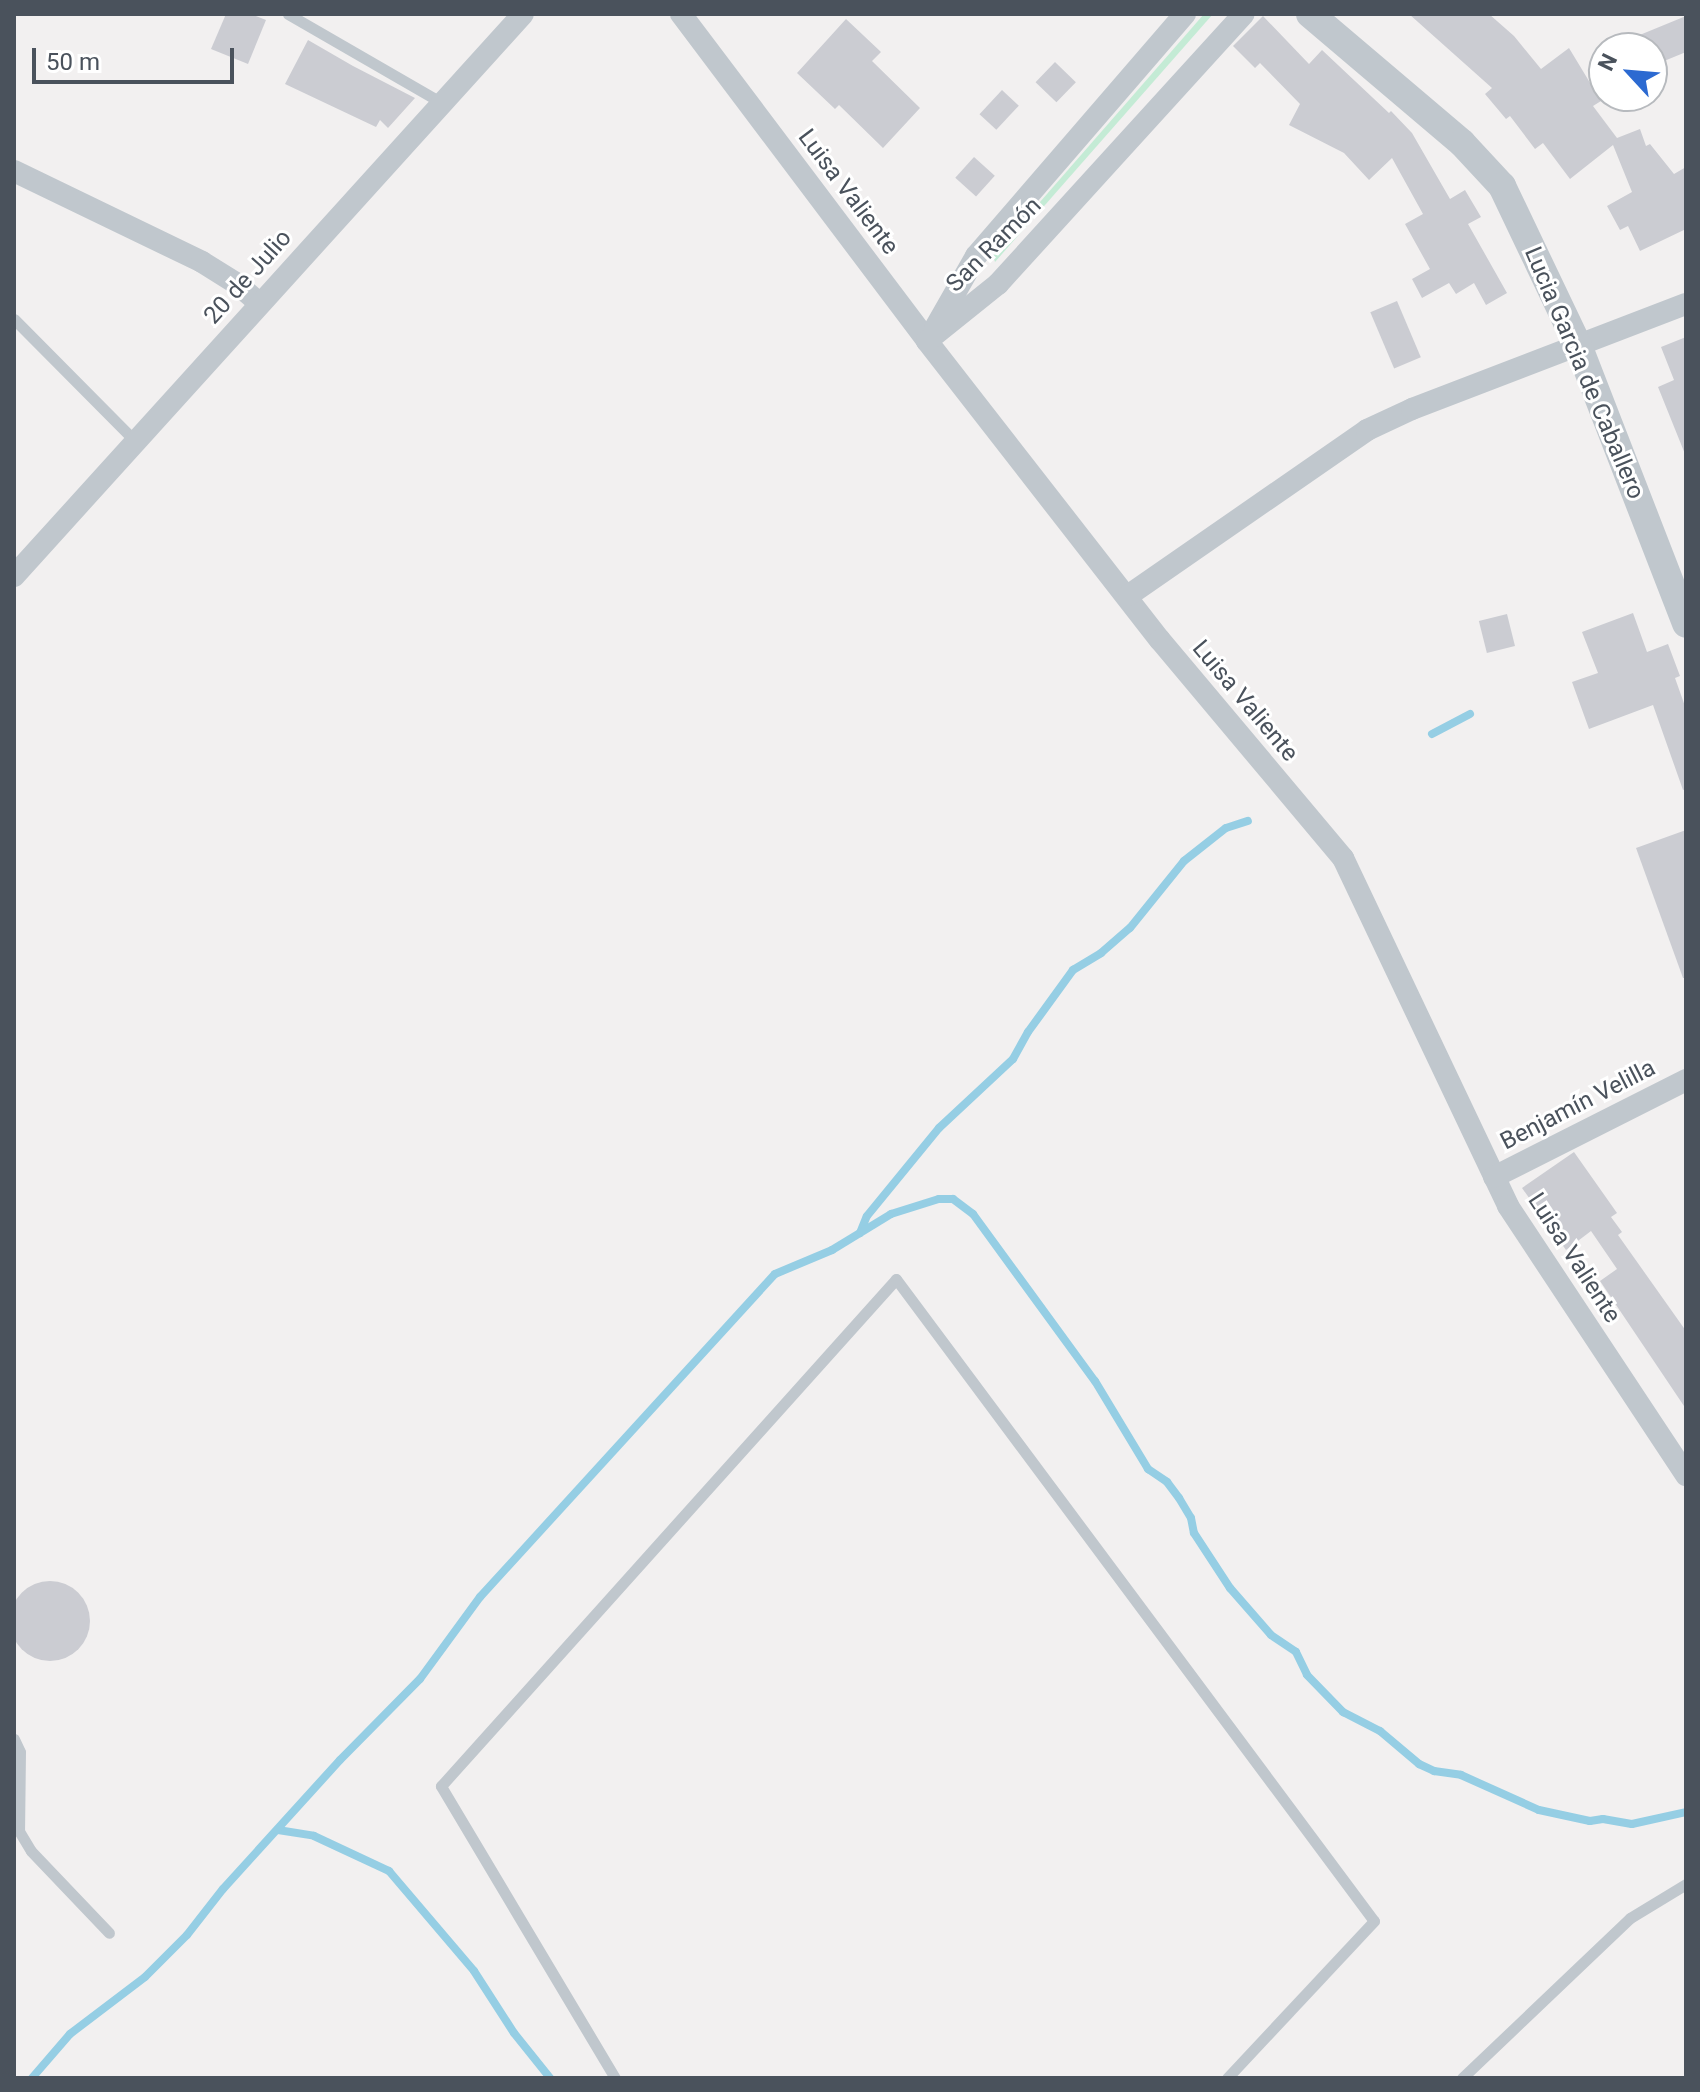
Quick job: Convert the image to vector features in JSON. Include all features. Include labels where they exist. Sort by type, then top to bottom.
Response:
[{"type":"street","name":"20 de Julio","points":[[14,576],[523,14]]},
{"type":"street","name":"Luisa Valiente","points":[[681,14],[927,341],[1129,595],[1160,640],[1343,858],[1508,1206],[1686,1475]]},
{"type":"street","name":"San Ramón","points":[[927,341],[976,256],[1185,14]]},
{"type":"street","name":"San Ramón","points":[[927,341],[998,284],[1244,14]]},
{"type":"street","name":"Lucia Garcia de Caballero","points":[[1310,14],[1462,143],[1502,186],[1578,345],[1686,624]]},
{"type":"street","points":[[14,171],[161,240],[236,283],[259,303]]},
{"type":"street","points":[[1129,595],[1367,430],[1412,409],[1686,304]]},
{"type":"street","name":"Benjamín Velilla","points":[[1494,1177],[1686,1080]]},
{"type":"lane","points":[[288,14],[442,103]]},
{"type":"lane","points":[[14,319],[136,442]]},
{"type":"lane","points":[[615,2078],[441,1786],[896,1279],[1374,1921],[1227,2078]]},
{"type":"lane","points":[[14,1739],[20,1752],[17,1836],[109,1933]]},
{"type":"lane","points":[[1462,2078],[1630,1918],[1686,1884]]},
{"type":"green space","points":[[1204,14],[1213,14],[995,262],[993,256]]},
{"type":"building","points":[[226,14],[251,14],[266,20],[248,64],[211,49]]},
{"type":"building","points":[[1409,14],[1489,14],[1514,36],[1541,69],[1569,48],[1588,79],[1588,112],[1598,112],[1617,138],[1640,129],[1646,146],[1650,144],[1674,174],[1686,167],[1686,229],[1640,251],[1628,226],[1620,230],[1607,206],[1632,192],[1613,145],[1570,179],[1543,143],[1535,149],[1510,116],[1506,119],[1485,94],[1492,88]]},
{"type":"building","points":[[1263,16],[1309,64],[1322,50],[1389,113],[1391,111],[1412,133],[1450,199],[1465,190],[1481,217],[1468,224],[1507,293],[1486,305],[1474,283],[1456,294],[1449,283],[1422,298],[1412,279],[1430,269],[1405,224],[1423,214],[1392,158],[1369,180],[1344,153],[1289,125],[1300,104],[1260,63],[1255,68],[1233,46]]},
{"type":"building","points":[[1686,16],[1686,52],[1668,59],[1668,32],[1647,32]]},
{"type":"building","points":[[846,19],[881,52],[872,61],[920,108],[883,148],[839,105],[835,109],[797,73]]},
{"type":"building","points":[[308,40],[415,98],[388,128],[380,120],[376,127],[285,84]]},
{"type":"building","points":[[1055,62],[1076,82],[1056,102],[1036,82]]},
{"type":"building","points":[[1002,90],[1019,106],[996,130],[979,114]]},
{"type":"building","points":[[974,157],[995,176],[976,197],[955,178]]},
{"type":"building","points":[[1397,301],[1421,357],[1394,368],[1370,312]]},
{"type":"building","points":[[1686,337],[1685,454],[1658,387],[1674,380],[1661,347]]},
{"type":"building","points":[[1633,613],[1647,652],[1668,644],[1680,676],[1675,678],[1686,709],[1686,789],[1683,790],[1653,705],[1589,729],[1572,682],[1598,673],[1582,632]]},
{"type":"building","points":[[1507,614],[1515,646],[1487,653],[1479,621]]},
{"type":"building","points":[[1686,830],[1686,978],[1683,978],[1636,848]]},
{"type":"building","points":[[1574,1152],[1617,1213],[1611,1217],[1622,1232],[1618,1235],[1686,1331],[1686,1409],[1600,1281],[1617,1269],[1591,1231],[1566,1250],[1522,1188]]},
{"type":"building","points":[[42,1581],[58,1581],[79,1592],[90,1613],[90,1629],[79,1650],[58,1661],[42,1661],[28,1655],[16,1643],[10,1629],[10,1613],[16,1599],[28,1587]]},
{"type":"waterway","points":[[1432,734],[1470,714]]},
{"type":"waterway","points":[[860,1233],[867,1216],[939,1128],[1013,1059],[1028,1032],[1073,970],[1101,953],[1130,928],[1184,861],[1226,828],[1248,821]]},
{"type":"waterway","points":[[32,2078],[70,2034],[145,1977],[187,1935],[223,1889],[340,1760],[420,1679],[480,1597],[775,1274],[832,1250],[891,1214],[939,1199],[953,1199],[973,1214],[1095,1381],[1148,1469],[1167,1482],[1179,1498],[1191,1518],[1194,1533],[1230,1588],[1271,1635],[1296,1652],[1307,1675],[1343,1712],[1380,1731],[1419,1764],[1434,1771],[1461,1775],[1539,1810],[1590,1821],[1603,1819],[1632,1824],[1686,1812]]},
{"type":"waterway","points":[[278,1830],[314,1836],[389,1871],[474,1971],[514,2033],[550,2078]]}]
